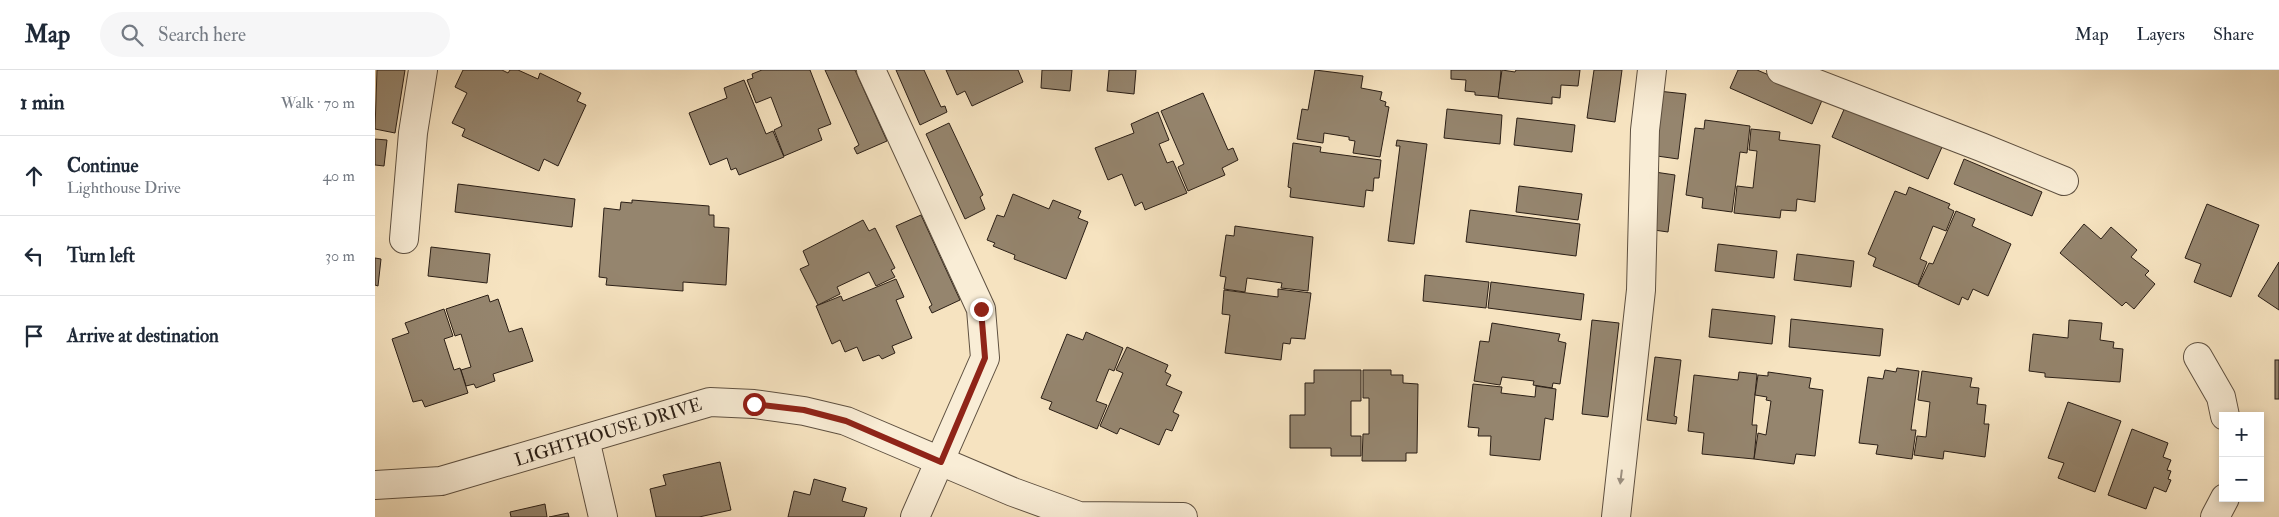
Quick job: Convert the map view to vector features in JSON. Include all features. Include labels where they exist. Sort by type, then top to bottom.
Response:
[{"type":"street","points":[[404,239],[413,133],[423,70]]},
{"type":"street","points":[[871,70],[981,309],[985,358],[941,462],[915,517]]},
{"type":"street","points":[[1616,517],[1641,290],[1645,130],[1652,70]]},
{"type":"street","points":[[1781,70],[2064,181]]},
{"type":"street","points":[[2198,357],[2221,397],[2224,412]]},
{"type":"street","name":"LIGHTHOUSE DRIVE","points":[[375,485],[441,481],[710,402],[754,404],[804,410],[846,421],[1013,492],[1079,516],[1183,517]]},
{"type":"street","points":[[585,439],[603,517]]},
{"type":"street","points":[[2215,517],[2223,502]]},
{"type":"building","points":[[377,70],[405,70],[395,133],[375,129]]},
{"type":"building","points":[[463,70],[502,70],[508,73],[510,70],[518,70],[538,79],[540,73],[581,93],[577,101],[586,105],[558,166],[544,159],[539,171],[462,136],[465,129],[452,123],[467,93],[455,87]]},
{"type":"building","points":[[762,70],[810,70],[831,124],[818,129],[822,140],[784,156],[774,130],[782,126],[771,97],[756,103],[747,80],[753,78],[752,74]]},
{"type":"building","points":[[825,70],[855,70],[887,141],[857,154],[854,148],[859,145]]},
{"type":"building","points":[[896,70],[924,70],[941,107],[945,106],[947,112],[920,125]]},
{"type":"building","points":[[946,70],[1018,70],[1023,82],[972,106],[965,91],[957,95]]},
{"type":"building","points":[[1042,70],[1072,70],[1070,91],[1041,88]]},
{"type":"building","points":[[1109,70],[1136,70],[1134,94],[1107,91]]},
{"type":"building","points":[[1315,70],[1363,76],[1361,88],[1382,92],[1380,100],[1386,102],[1385,106],[1389,107],[1380,157],[1353,153],[1355,141],[1349,140],[1349,137],[1324,133],[1323,143],[1297,139],[1302,109],[1308,110]]},
{"type":"building","points":[[1451,70],[1501,70],[1499,97],[1475,95],[1475,92],[1465,91],[1466,80],[1451,79]]},
{"type":"building","points":[[1502,70],[1515,72],[1516,70],[1580,70],[1578,86],[1561,85],[1560,98],[1552,97],[1552,104],[1498,98]]},
{"type":"building","points":[[1594,70],[1622,70],[1615,122],[1587,118]]},
{"type":"building","points":[[1738,70],[1757,70],[1823,98],[1812,124],[1730,88]]},
{"type":"building","points":[[744,80],[766,134],[773,131],[784,157],[739,175],[736,168],[731,170],[727,158],[710,165],[689,113],[727,98],[724,88]]},
{"type":"building","points":[[1658,91],[1686,94],[1678,159],[1650,155]]},
{"type":"building","points":[[1203,93],[1228,150],[1233,148],[1238,160],[1222,168],[1225,175],[1188,191],[1178,167],[1184,164],[1161,111]]},
{"type":"building","points":[[1846,105],[1942,147],[1928,179],[1832,137]]},
{"type":"building","points":[[1447,109],[1502,115],[1500,144],[1444,138]]},
{"type":"building","points":[[1158,112],[1169,140],[1159,144],[1167,163],[1173,161],[1187,193],[1145,210],[1142,202],[1135,206],[1122,174],[1108,180],[1095,148],[1134,133],[1131,124]]},
{"type":"building","points":[[1517,118],[1575,125],[1572,152],[1514,145]]},
{"type":"building","points":[[1705,120],[1750,126],[1747,153],[1740,152],[1732,212],[1702,208],[1703,198],[1686,195],[1695,128],[1704,129]]},
{"type":"building","points":[[949,123],[983,195],[980,197],[985,209],[965,219],[926,134]]},
{"type":"building","points":[[1751,129],[1780,132],[1779,140],[1820,145],[1815,202],[1797,199],[1796,211],[1781,210],[1780,218],[1734,213],[1737,186],[1753,188],[1757,151],[1749,150]]},
{"type":"building","points":[[375,139],[387,140],[384,166],[375,165]]},
{"type":"building","points":[[1397,140],[1427,144],[1414,244],[1388,241],[1400,146],[1396,146]]},
{"type":"building","points":[[1293,143],[1321,147],[1320,152],[1381,160],[1379,178],[1374,178],[1373,191],[1366,190],[1364,207],[1290,197],[1291,188],[1288,187]]},
{"type":"building","points":[[1964,159],[2042,192],[2032,216],[1954,184]]},
{"type":"building","points":[[1648,171],[1675,175],[1668,232],[1640,228]]},
{"type":"building","points":[[458,184],[575,199],[572,227],[455,212]]},
{"type":"building","points":[[1519,186],[1582,194],[1578,220],[1516,212]]},
{"type":"building","points":[[1909,187],[1950,204],[1948,208],[1954,211],[1946,231],[1933,226],[1920,259],[1927,262],[1918,285],[1873,266],[1876,258],[1868,254],[1895,191],[1906,195]]},
{"type":"building","points":[[1013,194],[1049,209],[1053,200],[1081,211],[1078,218],[1088,222],[1066,279],[1014,259],[1015,255],[993,246],[995,243],[987,240],[997,215],[1004,217]]},
{"type":"building","points":[[632,200],[709,206],[709,215],[714,215],[714,227],[729,228],[726,285],[683,282],[683,291],[606,285],[607,278],[599,277],[604,208],[620,210],[621,202],[632,203]]},
{"type":"building","points":[[2207,204],[2259,225],[2231,297],[2194,282],[2201,264],[2185,258]]},
{"type":"building","points":[[1470,210],[1580,224],[1576,256],[1466,242]]},
{"type":"building","points":[[1956,211],[1975,219],[1972,226],[2011,244],[1988,296],[1973,289],[1968,300],[1962,297],[1959,305],[1918,286],[1929,263],[1933,264]]},
{"type":"building","points":[[921,215],[960,300],[932,313],[929,307],[932,305],[896,226]]},
{"type":"building","points":[[863,220],[869,231],[875,228],[895,268],[891,270],[895,277],[876,286],[869,272],[837,287],[840,294],[818,305],[800,269],[809,265],[803,251]]},
{"type":"building","points":[[2084,224],[2101,239],[2111,227],[2137,250],[2131,257],[2149,271],[2145,275],[2155,284],[2134,309],[2126,302],[2122,306],[2060,253]]},
{"type":"building","points":[[1235,226],[1313,237],[1308,291],[1281,288],[1282,283],[1247,278],[1245,292],[1224,289],[1226,277],[1220,276],[1226,235],[1234,236]]},
{"type":"building","points":[[1718,244],[1777,251],[1774,278],[1715,271]]},
{"type":"building","points":[[431,247],[490,254],[487,283],[428,276]]},
{"type":"building","points":[[1797,254],[1854,261],[1851,287],[1794,280]]},
{"type":"building","points":[[375,258],[381,259],[378,286],[375,285]]},
{"type":"building","points":[[2279,262],[2279,310],[2258,296]]},
{"type":"building","points":[[1425,275],[1489,282],[1486,308],[1423,301]]},
{"type":"building","points":[[896,279],[904,297],[896,300],[912,338],[892,346],[895,353],[882,359],[879,355],[863,361],[857,347],[845,352],[840,340],[832,344],[816,306],[841,296],[843,301]]},
{"type":"building","points":[[1491,282],[1584,294],[1581,320],[1488,308]]},
{"type":"building","points":[[1278,289],[1311,293],[1305,339],[1291,338],[1290,344],[1283,343],[1281,360],[1225,353],[1230,315],[1222,314],[1224,290],[1278,297]]},
{"type":"building","points":[[488,295],[490,302],[498,299],[509,332],[522,328],[533,361],[493,374],[495,381],[476,388],[474,384],[466,386],[461,370],[471,367],[461,334],[455,336],[446,309]]},
{"type":"building","points":[[444,309],[453,336],[444,339],[454,370],[460,368],[468,393],[425,407],[422,400],[413,402],[392,339],[409,333],[405,323]]},
{"type":"building","points":[[1712,309],[1775,316],[1772,344],[1709,337]]},
{"type":"building","points":[[1791,319],[1883,329],[1880,356],[1789,347]]},
{"type":"building","points":[[1592,320],[1619,323],[1608,417],[1582,414]]},
{"type":"building","points":[[2069,320],[2102,323],[2100,340],[2114,342],[2113,348],[2123,349],[2120,382],[2045,377],[2045,373],[2029,371],[2033,334],[2068,338]]},
{"type":"building","points":[[1492,323],[1560,334],[1558,341],[1566,343],[1560,384],[1553,383],[1552,388],[1533,385],[1534,381],[1502,377],[1500,385],[1474,381],[1480,341],[1489,342]]},
{"type":"building","points":[[1086,332],[1123,348],[1114,371],[1109,369],[1096,401],[1107,405],[1097,429],[1049,409],[1052,402],[1041,398],[1067,334],[1083,340]]},
{"type":"building","points":[[1127,347],[1168,365],[1165,372],[1171,375],[1166,385],[1182,392],[1173,412],[1179,415],[1172,431],[1166,429],[1159,445],[1120,428],[1117,434],[1100,426],[1123,373],[1116,370]]},
{"type":"building","points":[[1655,357],[1681,360],[1674,416],[1677,417],[1676,424],[1647,420]]},
{"type":"building","points":[[2275,360],[2279,360],[2279,399],[2275,399]]},
{"type":"building","points":[[1897,368],[1919,371],[1911,430],[1916,430],[1912,459],[1876,454],[1878,445],[1859,443],[1868,377],[1883,379],[1885,370],[1896,372]]},
{"type":"building","points":[[1314,370],[1361,370],[1361,401],[1351,401],[1351,436],[1361,436],[1361,456],[1331,456],[1331,448],[1290,448],[1290,415],[1305,415],[1305,383],[1314,383]]},
{"type":"building","points":[[1363,370],[1391,370],[1391,375],[1403,375],[1403,383],[1418,384],[1417,453],[1406,453],[1406,461],[1362,461],[1363,434],[1369,434],[1369,398],[1363,398]]},
{"type":"building","points":[[1922,371],[1972,378],[1970,387],[1979,388],[1977,404],[1986,405],[1984,424],[1989,424],[1985,457],[1944,451],[1943,459],[1914,455],[1917,436],[1926,437],[1930,402],[1918,400]]},
{"type":"building","points":[[1739,372],[1757,374],[1752,425],[1757,425],[1754,459],[1702,454],[1704,433],[1688,431],[1694,375],[1738,380]]},
{"type":"building","points":[[1768,372],[1811,378],[1809,388],[1823,390],[1815,456],[1796,454],[1794,464],[1754,459],[1758,433],[1766,435],[1771,401],[1766,400],[1767,397],[1755,395],[1758,375],[1768,376]]},
{"type":"building","points":[[1473,384],[1502,387],[1501,393],[1535,397],[1536,386],[1556,389],[1553,420],[1545,418],[1540,460],[1490,455],[1491,436],[1478,436],[1479,428],[1468,427]]},
{"type":"building","points":[[2068,402],[2121,421],[2095,492],[2058,478],[2064,463],[2048,458]]},
{"type":"building","points":[[2132,429],[2168,443],[2163,457],[2171,460],[2167,470],[2171,471],[2168,479],[2171,480],[2166,492],[2154,487],[2146,509],[2108,495]]},
{"type":"building","points":[[720,462],[731,510],[699,517],[656,517],[650,489],[666,485],[663,475]]},
{"type":"building","points":[[814,479],[846,488],[842,501],[867,508],[864,517],[788,517],[794,491],[810,495]]},
{"type":"building","points":[[545,504],[547,517],[511,517],[510,512]]},
{"type":"building","points":[[568,513],[569,517],[549,517]]},
{"type":"route","points":[[754,404],[804,410],[846,421],[941,462],[985,358],[981,309]]}]
